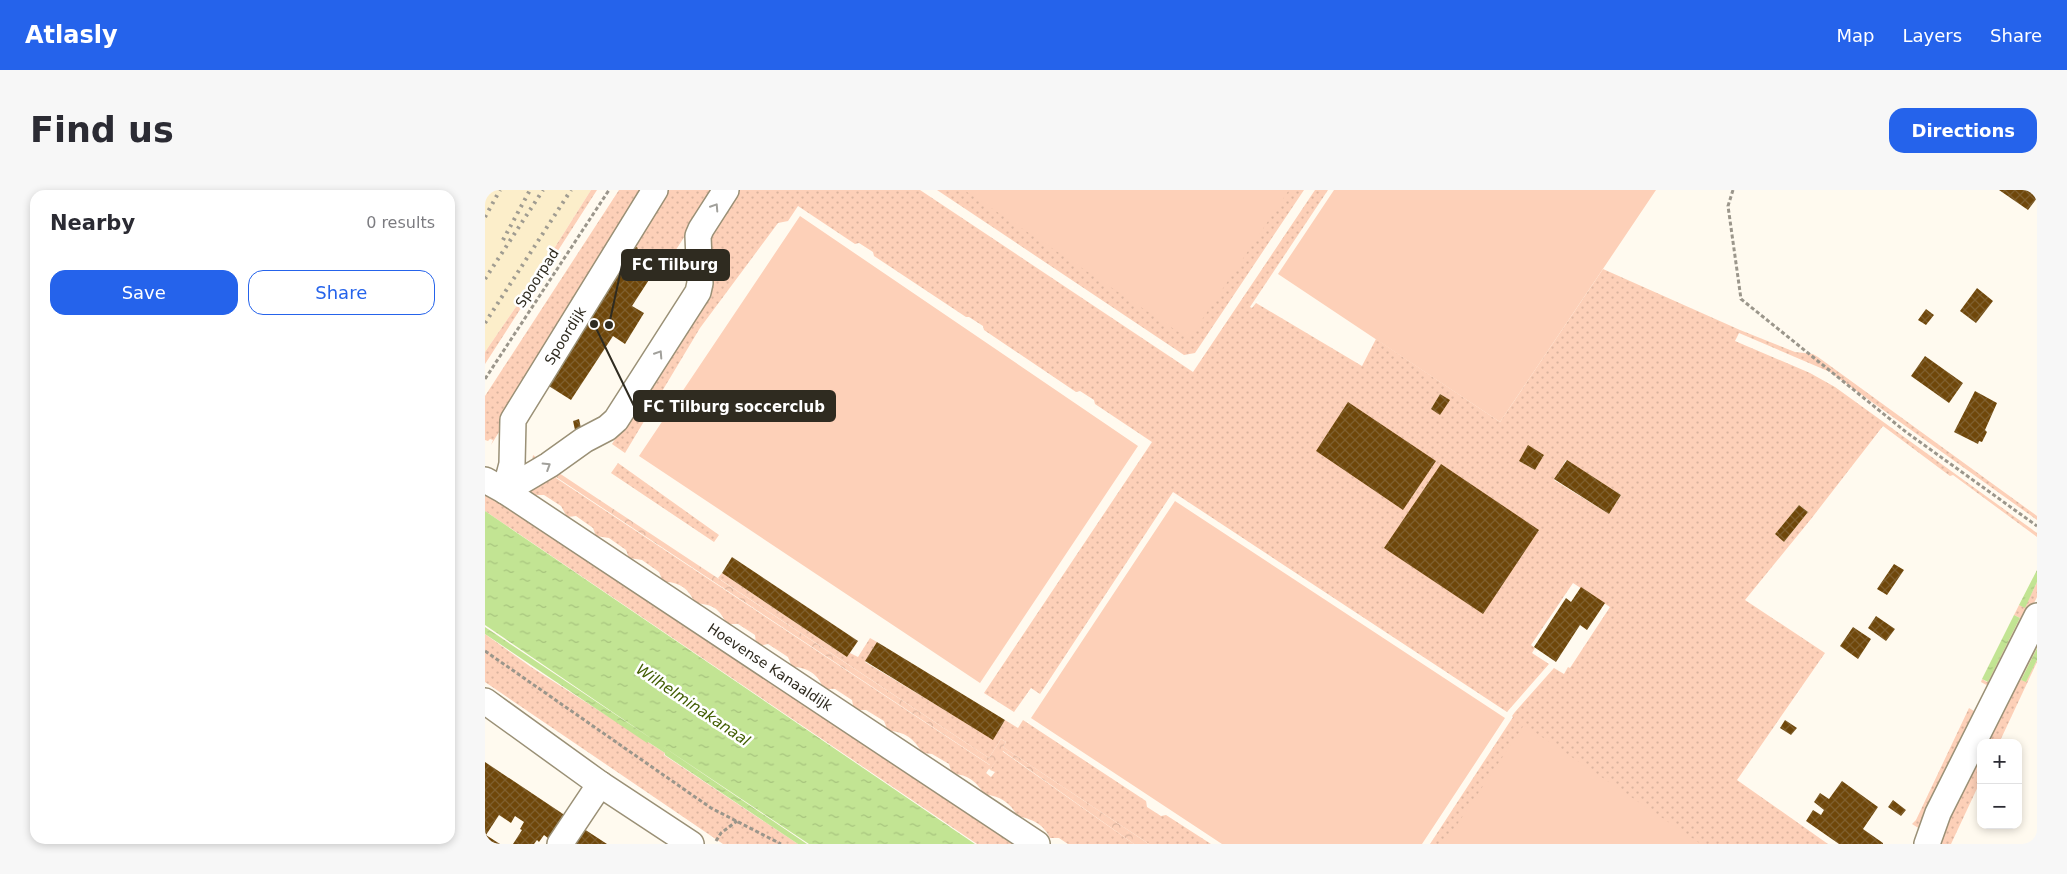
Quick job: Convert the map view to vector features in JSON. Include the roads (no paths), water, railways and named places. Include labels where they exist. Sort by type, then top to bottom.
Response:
[{"type":"street","name":"Spoordijk","points":[[495,485],[512,464],[513,420],[655,190]]},
{"type":"street","points":[[495,485],[549,466],[584,440],[607,428],[616,420],[698,292],[700,283],[698,236],[726,190]]},
{"type":"street","name":"Hoevense Kanaaldijk","points":[[495,485],[1037,844]]},
{"type":"street","points":[[1927,844],[1938,813],[2037,616]]},
{"type":"street","points":[[485,701],[600,784],[691,844]]},
{"type":"street","points":[[560,844],[600,784]]},
{"type":"water","name":"Wilhelminakanaal","points":[[485,511],[975,844],[809,844],[662,746],[807,844],[798,844],[485,634],[485,627],[658,743],[485,625]]},
{"type":"water","points":[[2037,570],[2037,582],[2025,608],[2019,605]]},
{"type":"water","points":[[2014,615],[2020,618],[1988,682],[1982,679]]},
{"type":"water","points":[[2037,648],[2037,660],[2026,682],[2021,680]]},
{"type":"railway","points":[[485,217],[500,190]]},
{"type":"railway","points":[[503,240],[530,190]]},
{"type":"railway","points":[[485,279],[543,190]]},
{"type":"railway","points":[[485,323],[571,190]]},
{"type":"place","name":"FC Tilburg soccerclub","points":[[594,324]]},
{"type":"place","name":"FC Tilburg","points":[[609,325]]}]
